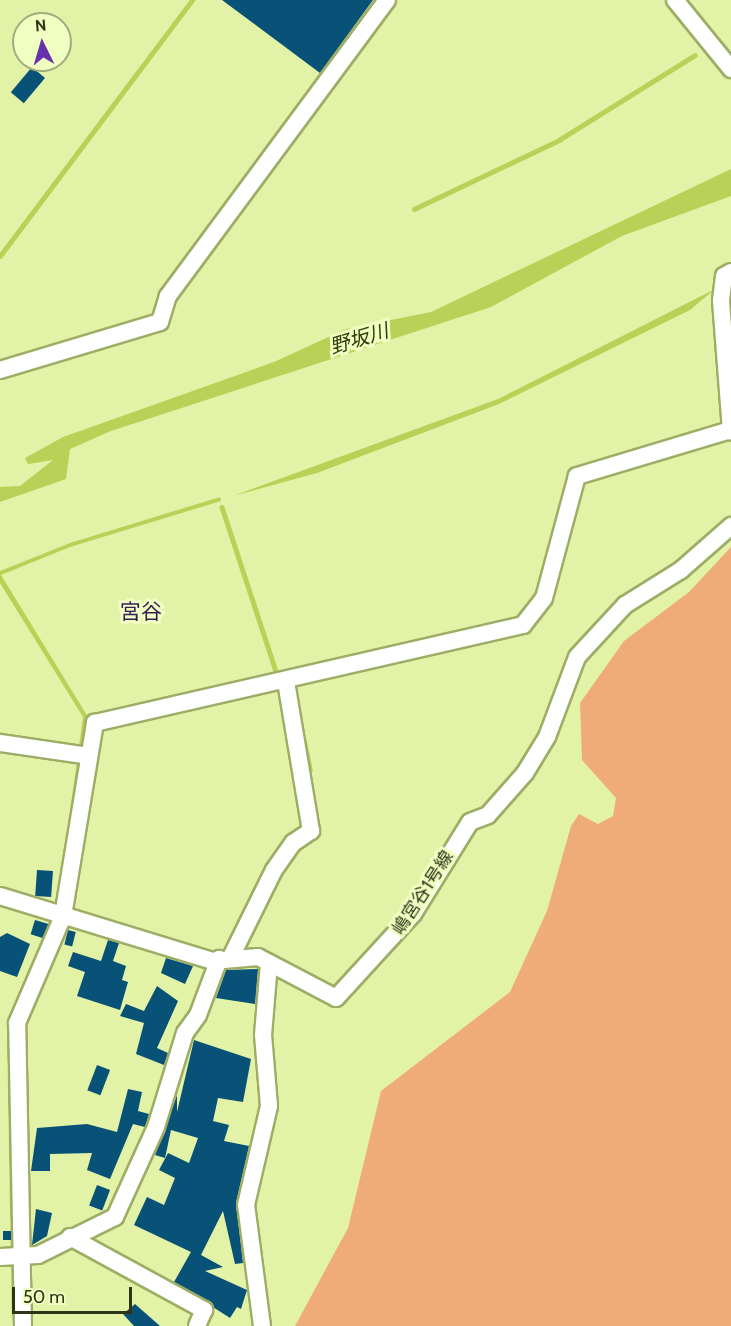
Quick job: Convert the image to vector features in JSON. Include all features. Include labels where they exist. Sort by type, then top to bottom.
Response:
[{"type":"street","points":[[0,370],[160,322],[168,296],[387,0]]},
{"type":"street","points":[[675,0],[728,59]]},
{"type":"street","points":[[23,1326],[18,1259],[17,1023],[63,916],[95,723],[523,625],[544,598],[577,476],[730,431],[721,301],[724,276],[731,272]]},
{"type":"street","name":"嶋宮谷1号線","points":[[0,896],[161,948],[268,963],[336,998],[413,914],[470,822],[488,814],[525,773],[547,737],[577,657],[625,604],[681,570],[731,526]]},
{"type":"street","points":[[0,1257],[18,1259],[115,1216],[156,1127],[184,1033],[198,1015],[225,958],[274,870],[293,843],[311,831],[286,681]]},
{"type":"street","points":[[0,743],[89,756]]},
{"type":"street","points":[[262,1326],[246,1204],[269,1106],[263,1035],[268,963]]},
{"type":"street","points":[[70,1237],[204,1310],[197,1326]]},
{"type":"shaded area","points":[[731,547],[731,1326],[295,1326],[348,1228],[381,1091],[510,992],[547,911],[571,826],[579,814],[598,824],[613,816],[616,798],[582,760],[580,703],[624,641],[689,592]]},
{"type":"water","name":"野坂川","points":[[731,169],[731,196],[622,236],[491,307],[111,431],[70,449],[66,479],[0,502],[0,487],[20,486],[53,460],[28,464],[25,458],[63,437],[274,362],[346,329],[431,312]]},
{"type":"water","points":[[715,289],[690,310],[499,404],[317,473],[233,496],[498,399]]},
{"type":"water","points":[[220,497],[221,501],[70,547],[1,575],[88,717],[62,901],[13,1017],[12,1326],[7,1031],[58,898],[83,717],[0,583],[0,571],[70,543]]},
{"type":"building","points":[[222,0],[373,0],[320,73]]},
{"type":"building","points":[[28,72],[38,72],[45,78],[24,103],[11,92]]},
{"type":"building","points":[[37,870],[53,871],[51,897],[35,896]]},
{"type":"building","points":[[35,920],[48,924],[44,938],[31,934]]},
{"type":"building","points":[[68,930],[76,932],[72,946],[64,945]]},
{"type":"building","points":[[7,933],[30,944],[17,977],[0,971],[0,937]]},
{"type":"building","points":[[108,940],[119,943],[113,961],[126,966],[122,980],[128,982],[120,1010],[77,996],[85,972],[68,966],[73,952],[101,961]]},
{"type":"building","points":[[166,958],[193,966],[185,984],[161,973]]},
{"type":"building","points":[[258,969],[255,1004],[216,998],[226,970]]},
{"type":"building","points":[[157,986],[178,1001],[157,1048],[168,1053],[164,1065],[136,1054],[144,1023],[120,1016],[126,1004],[144,1011]]},
{"type":"building","points":[[194,1040],[251,1059],[243,1102],[218,1098],[213,1121],[229,1125],[224,1141],[249,1146],[236,1203],[243,1263],[235,1264],[223,1211],[201,1255],[223,1267],[205,1271],[247,1290],[241,1309],[237,1307],[230,1318],[174,1282],[191,1252],[134,1225],[147,1197],[164,1205],[175,1178],[159,1170],[168,1153],[189,1163],[198,1138],[171,1130],[165,1158],[155,1155],[177,1095],[177,1112]]},
{"type":"building","points":[[97,1065],[110,1070],[100,1095],[87,1090]]},
{"type":"building","points":[[128,1089],[142,1092],[138,1111],[149,1114],[145,1127],[133,1124],[110,1179],[87,1170],[92,1153],[50,1154],[50,1171],[31,1171],[37,1128],[87,1124],[117,1132]]},
{"type":"building","points":[[97,1185],[110,1190],[102,1211],[89,1206]]},
{"type":"building","points":[[36,1209],[52,1213],[47,1236],[32,1245]]},
{"type":"building","points":[[3,1231],[11,1231],[11,1240],[3,1240]]},
{"type":"building","points":[[135,1304],[160,1326],[134,1326],[123,1314]]},
{"type":"waterway","points":[[0,256],[192,0]]},
{"type":"waterway","points":[[414,209],[559,140],[695,55]]},
{"type":"waterway","points":[[222,507],[277,674]]},
{"type":"waterway","points":[[304,740],[310,769]]},
{"type":"district","name":"宮谷","points":[[141,612]]}]
